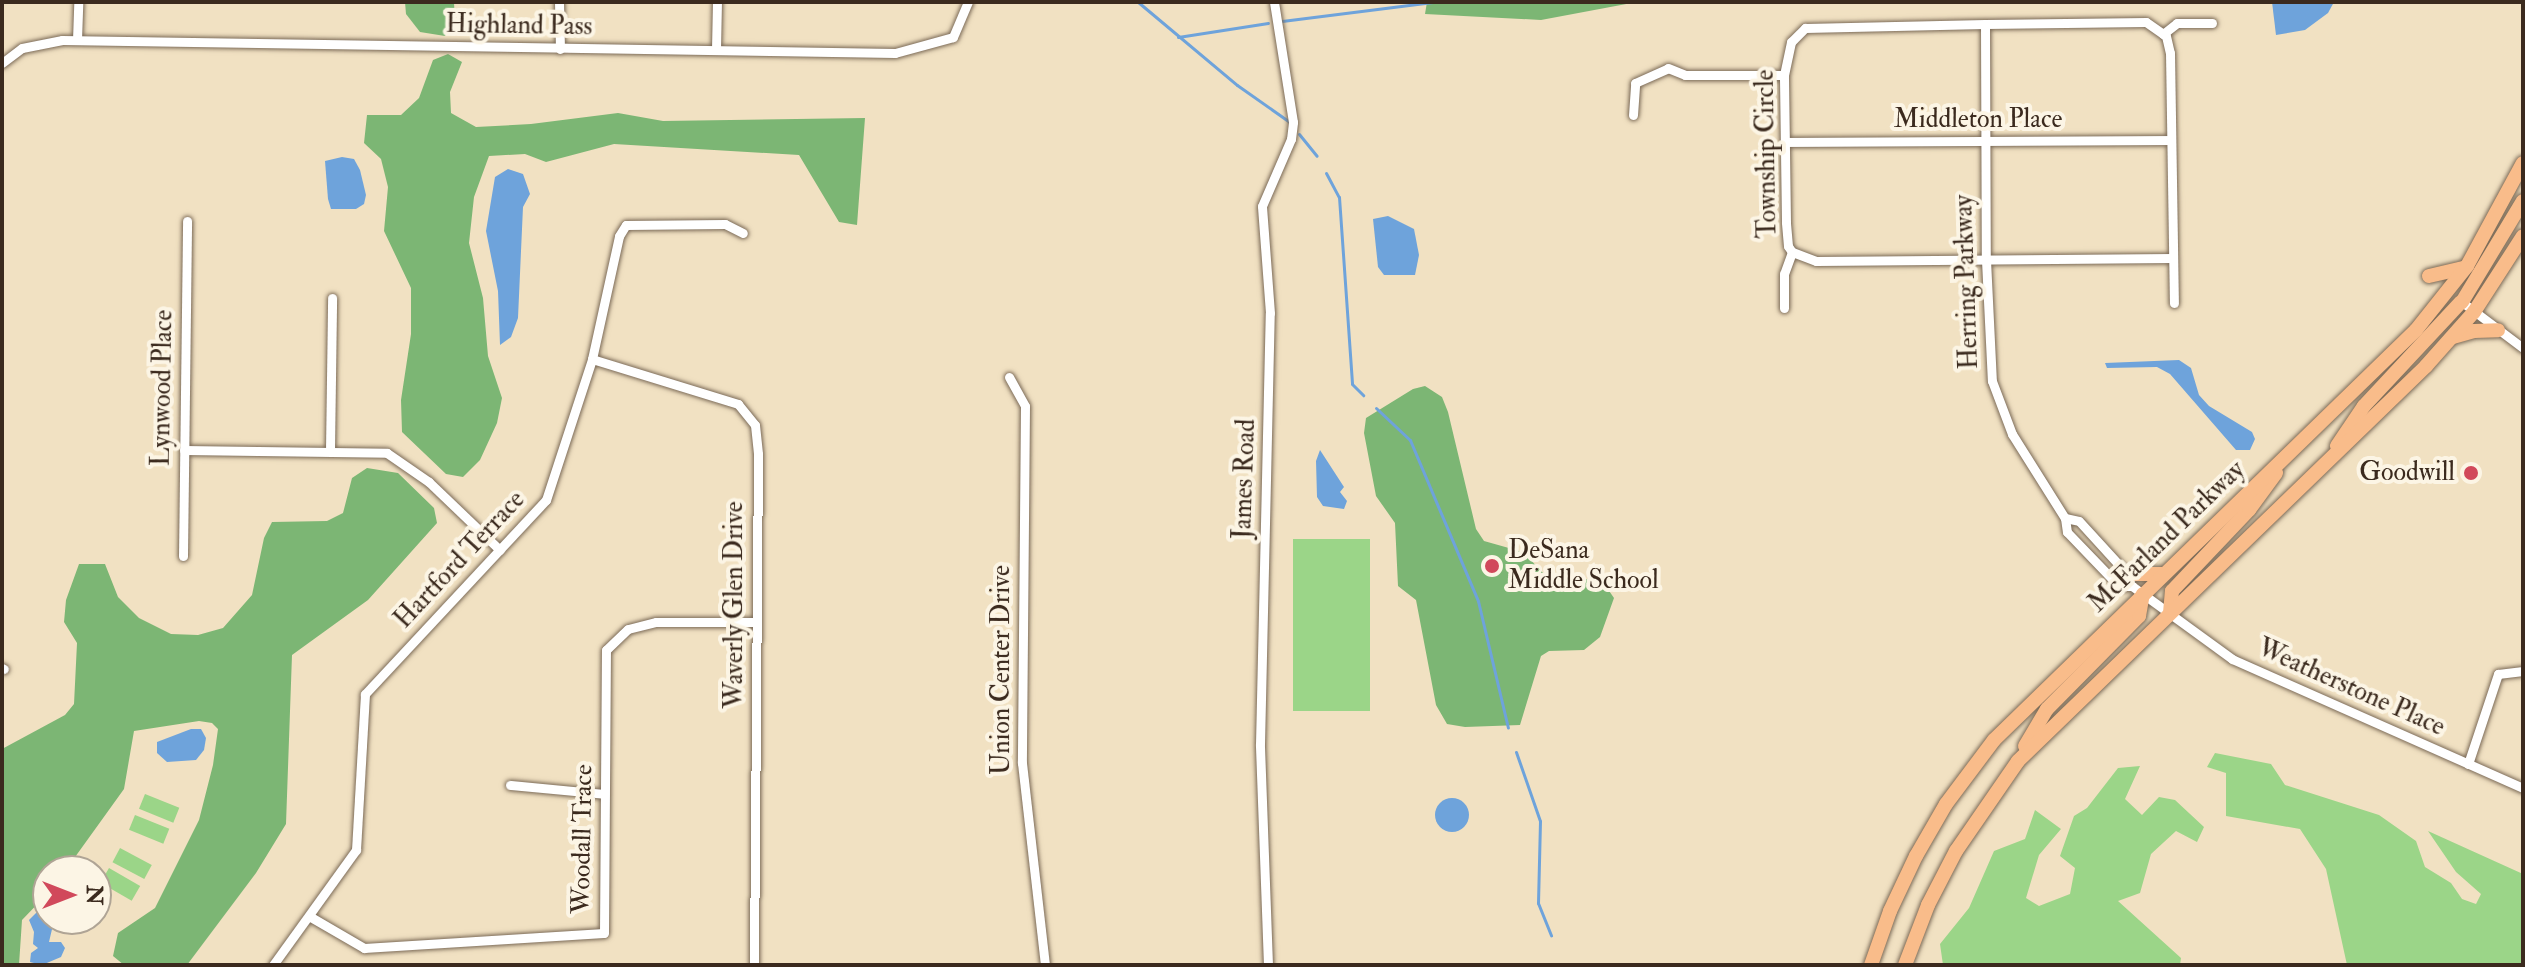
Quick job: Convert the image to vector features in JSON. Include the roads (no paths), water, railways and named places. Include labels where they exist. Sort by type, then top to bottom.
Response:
[{"type":"main road","name":"McFarland Parkway","points":[[1871,965],[1906,876],[1935,822],[2009,722],[2135,585],[2163,574],[2404,343],[2466,268],[2503,206],[2523,163]]},
{"type":"main road","points":[[2331,457],[2364,406],[2461,302],[2523,201]]},
{"type":"main road","points":[[2018,761],[2452,337],[2474,312],[2523,236]]},
{"type":"main road","points":[[2429,276],[2466,268]]},
{"type":"main road","points":[[2452,337],[2474,331],[2498,330]]},
{"type":"main road","points":[[2170,613],[2172,591],[2249,510],[2267,488],[2281,461]]},
{"type":"main road","points":[[1905,965],[1946,868],[1977,817],[2018,761],[2047,709],[2139,616],[2135,585],[2163,574]]},
{"type":"street","points":[[77,40],[78,2]]},
{"type":"street","points":[[559,2],[560,49]]},
{"type":"street","points":[[716,49],[717,2]]},
{"type":"street","name":"Highland Pass","points":[[2,63],[22,48],[77,40],[895,53],[953,37],[968,2]]},
{"type":"street","name":"James Road","points":[[1268,965],[1260,744],[1270,313],[1262,206],[1291,139],[1293,122],[1274,2]]},
{"type":"street","name":"Township Circle","points":[[2163,34],[2146,22],[1805,28],[1791,42],[1784,75],[1786,222],[1788,246],[1792,252],[1816,261],[2173,258]]},
{"type":"street","points":[[2174,303],[2170,53],[2163,34],[2177,23],[2212,23]]},
{"type":"street","name":"Herring Parkway","points":[[1985,24],[1986,260],[1992,381],[2012,434],[2065,518],[2067,532],[2119,586],[2135,585]]},
{"type":"street","points":[[1633,115],[1635,83],[1668,68],[1685,75],[1784,75]]},
{"type":"street","name":"Middleton Place","points":[[1785,142],[2171,140]]},
{"type":"street","name":"Lynwood Place","points":[[183,556],[187,221]]},
{"type":"street","name":"Hartford Terrace","points":[[273,965],[356,850],[365,694],[546,500],[592,359],[619,236],[626,225],[725,224],[743,233]]},
{"type":"street","points":[[1784,308],[1784,274],[1792,252]]},
{"type":"street","points":[[330,450],[332,298]]},
{"type":"street","points":[[2461,302],[2523,348]]},
{"type":"street","name":"Waverly Glen Drive","points":[[592,359],[738,404],[755,425],[754,965]]},
{"type":"street","name":"Union Center Drive","points":[[1009,377],[1025,406],[1022,763],[1045,965]]},
{"type":"street","points":[[184,450],[387,453],[429,482],[500,550]]},
{"type":"street","name":"Herring Parkway","points":[[2065,518],[2079,521],[2135,585],[2170,613]]},
{"type":"street","name":"Weatherstone Place","points":[[2170,613],[2232,659],[2523,788]]},
{"type":"street","name":"Woodall Trace","points":[[309,916],[364,948],[604,933],[606,650],[628,629],[656,622],[757,622]]},
{"type":"street","points":[[2468,764],[2498,674],[2523,671]]},
{"type":"street","points":[[510,785],[605,794]]},
{"type":"water","points":[[2272,2],[2334,2],[2328,13],[2305,30],[2276,35]]},
{"type":"water","points":[[342,157],[354,159],[360,170],[366,195],[364,204],[356,209],[331,209],[328,199],[325,161]]},
{"type":"water","points":[[508,169],[523,174],[530,194],[523,207],[518,318],[511,337],[500,345],[498,291],[486,231],[495,177]]},
{"type":"water","points":[[1388,216],[1414,229],[1419,255],[1415,275],[1384,275],[1378,267],[1373,219]]},
{"type":"water","points":[[2179,360],[2191,368],[2199,395],[2209,406],[2252,432],[2255,439],[2250,450],[2236,450],[2170,374],[2157,367],[2107,368],[2105,363]]},
{"type":"water","points":[[1320,450],[1344,487],[1340,492],[1347,501],[1344,509],[1323,506],[1317,497],[1316,461]]},
{"type":"water","points":[[191,729],[201,729],[206,738],[204,750],[196,760],[167,762],[157,753],[157,742]]},
{"type":"water","points":[[1452,798],[1464,803],[1469,815],[1464,827],[1452,832],[1440,827],[1435,815],[1440,803]]},
{"type":"water","points":[[34,935],[51,935],[49,942],[61,942],[65,948],[61,957],[42,965],[30,962],[31,953],[38,948],[33,944]]},
{"type":"waterway","points":[[1138,2],[1237,85],[1291,123]]},
{"type":"waterway","points":[[1282,21],[1433,2]]},
{"type":"waterway","points":[[1178,37],[1268,23]]},
{"type":"waterway","points":[[1299,134],[1317,156]]},
{"type":"waterway","points":[[1326,173],[1339,197],[1352,384],[1363,395]]},
{"type":"waterway","points":[[1376,408],[1410,440],[1478,601],[1508,728]]},
{"type":"waterway","points":[[1516,752],[1540,821],[1538,903],[1551,935]]},
{"type":"place","name":"Goodwill","points":[[2471,473]]},
{"type":"place","name":"DeSana Middle School","points":[[1492,566]]}]
